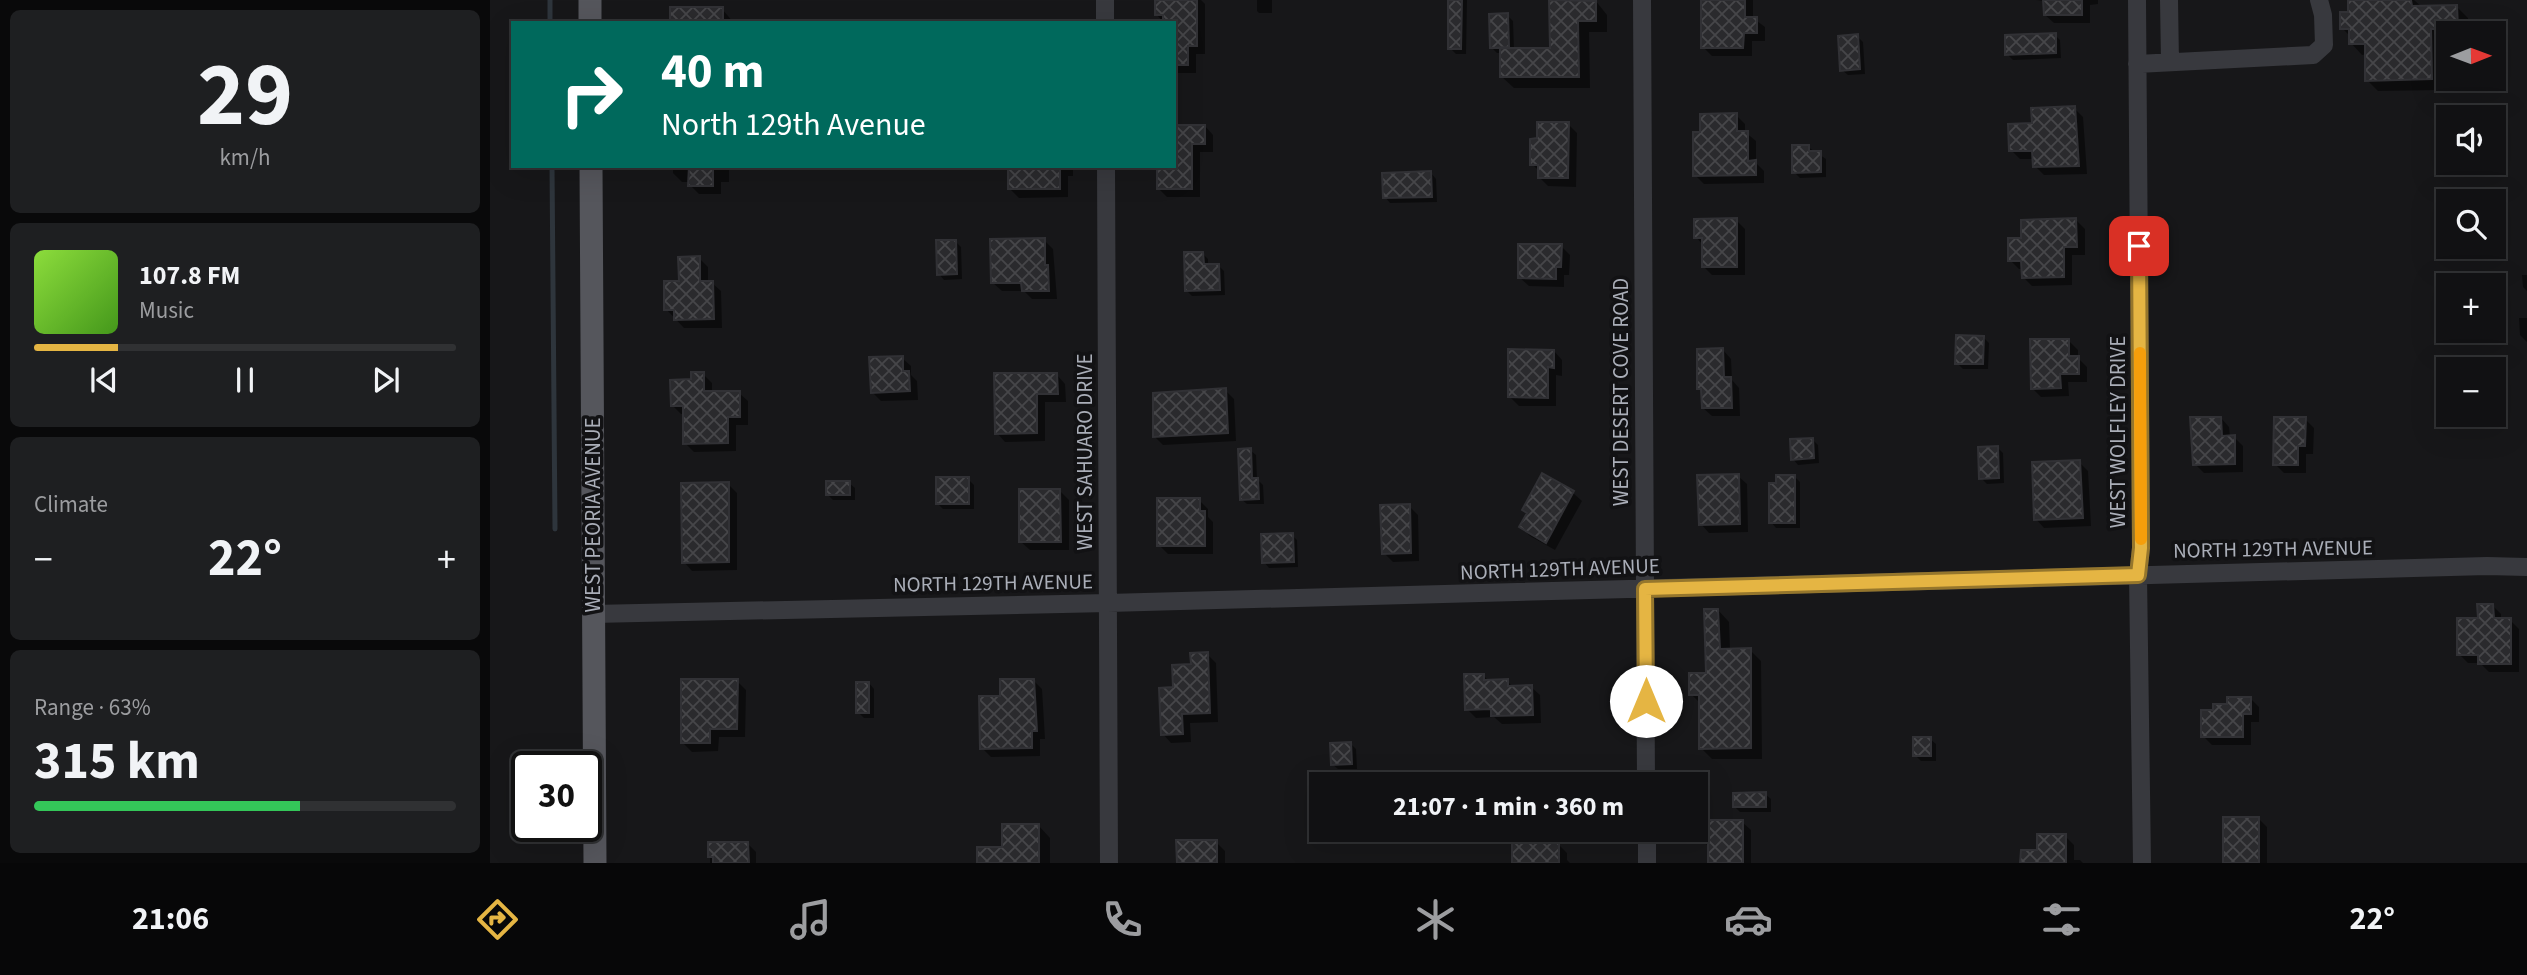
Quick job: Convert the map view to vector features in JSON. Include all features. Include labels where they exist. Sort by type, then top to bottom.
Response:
[{"type":"main road","points":[[590,0],[590,21]]},
{"type":"main road","name":"WEST PEORIA AVENUE","points":[[591,168],[595,863]]},
{"type":"street","points":[[1105,0],[1105,21]]},
{"type":"street","name":"WEST DESERT COVE ROAD","points":[[1642,0],[1646,772]]},
{"type":"street","name":"WEST WOLFLEY DRIVE","points":[[2137,0],[2141,548],[2138,575],[2142,863]]},
{"type":"street","points":[[2169,0],[2170,62]]},
{"type":"street","points":[[2137,64],[2313,55],[2324,45],[2323,15],[2319,0]]},
{"type":"street","name":"WEST SAHUARO DRIVE","points":[[1106,168],[1109,863]]},
{"type":"street","name":"NORTH 129TH AVENUE","points":[[593,614],[2527,567]]},
{"type":"street","points":[[1647,842],[1647,863]]},
{"type":"building","points":[[1155,0],[1197,0],[1197,46],[1188,46],[1188,65],[1176,65],[1176,21],[1163,21],[1163,15],[1155,15]]},
{"type":"building","points":[[1448,0],[1462,0],[1461,49],[1448,49]]},
{"type":"building","points":[[1549,0],[1596,1],[1596,21],[1578,21],[1579,77],[1500,77],[1500,48],[1550,48]]},
{"type":"building","points":[[1701,0],[1745,0],[1745,17],[1757,17],[1757,33],[1744,33],[1743,48],[1701,48]]},
{"type":"building","points":[[2043,0],[2082,0],[2082,15],[2044,15]]},
{"type":"building","points":[[2348,0],[2411,0],[2412,6],[2457,5],[2458,21],[2436,21],[2436,29],[2431,29],[2432,79],[2365,81],[2365,44],[2349,44],[2349,29],[2340,29],[2340,12],[2348,12]]},
{"type":"building","points":[[670,7],[723,7],[723,21],[670,21]]},
{"type":"building","points":[[1508,13],[1509,47],[1490,48],[1489,14]]},
{"type":"building","points":[[2056,33],[2056,53],[2005,55],[2005,35]]},
{"type":"building","points":[[1858,34],[1860,69],[1840,71],[1838,36]]},
{"type":"building","points":[[2075,106],[2079,166],[2033,167],[2032,151],[2009,151],[2008,124],[2032,123],[2031,108]]},
{"type":"building","points":[[1737,113],[1737,131],[1748,131],[1748,161],[1756,160],[1756,175],[1693,176],[1693,132],[1700,132],[1700,114]]},
{"type":"building","points":[[1537,122],[1569,122],[1568,178],[1538,178],[1538,165],[1530,165],[1530,139],[1537,138]]},
{"type":"building","points":[[1176,125],[1205,125],[1205,144],[1192,144],[1192,189],[1157,189],[1157,168],[1176,168]]},
{"type":"building","points":[[1792,145],[1809,145],[1809,151],[1821,151],[1821,172],[1792,173]]},
{"type":"building","points":[[689,168],[713,168],[713,186],[688,186]]},
{"type":"building","points":[[1008,168],[1060,168],[1060,189],[1008,189]]},
{"type":"building","points":[[1431,171],[1432,197],[1383,198],[1382,173]]},
{"type":"building","points":[[1737,218],[1737,267],[1702,267],[1702,238],[1694,238],[1694,219]]},
{"type":"building","points":[[2076,218],[2077,247],[2064,247],[2064,277],[2022,278],[2021,261],[2008,261],[2008,238],[2021,238],[2021,220]]},
{"type":"building","points":[[1045,238],[1049,291],[1022,291],[1021,283],[991,283],[990,239]]},
{"type":"building","points":[[936,240],[956,240],[957,274],[937,275]]},
{"type":"building","points":[[1518,244],[1562,244],[1561,267],[1556,267],[1556,279],[1518,278]]},
{"type":"building","points":[[1184,252],[1203,252],[1204,264],[1219,264],[1220,290],[1185,291]]},
{"type":"building","points":[[700,256],[700,281],[713,281],[714,319],[674,320],[674,310],[664,310],[664,281],[679,281],[678,257]]},
{"type":"building","points":[[1956,335],[1984,336],[1983,364],[1955,364]]},
{"type":"building","points":[[2030,339],[2069,339],[2069,356],[2079,356],[2079,374],[2060,374],[2061,388],[2031,389]]},
{"type":"building","points":[[1723,348],[1724,377],[1731,377],[1732,408],[1702,408],[1701,389],[1697,389],[1697,349]]},
{"type":"building","points":[[1508,349],[1554,350],[1554,368],[1548,367],[1548,398],[1508,397]]},
{"type":"building","points":[[903,356],[903,371],[909,371],[910,391],[871,393],[869,357]]},
{"type":"building","points":[[691,372],[704,372],[704,391],[740,391],[740,417],[728,417],[728,443],[683,444],[683,406],[671,406],[670,380],[691,379]]},
{"type":"building","points":[[994,373],[1057,373],[1058,394],[1037,394],[1037,433],[995,434]]},
{"type":"building","points":[[1226,388],[1228,433],[1153,437],[1153,393]]},
{"type":"building","points":[[2190,417],[2221,417],[2222,436],[2235,435],[2235,464],[2193,465]]},
{"type":"building","points":[[2274,417],[2306,417],[2305,446],[2298,446],[2298,465],[2273,465]]},
{"type":"building","points":[[1813,438],[1814,458],[1791,460],[1790,439]]},
{"type":"building","points":[[1998,446],[1999,478],[1979,479],[1978,447]]},
{"type":"building","points":[[1251,448],[1252,478],[1258,478],[1259,499],[1240,500],[1238,449]]},
{"type":"building","points":[[2080,460],[2083,518],[2034,520],[2032,462]]},
{"type":"building","points":[[1542,473],[1574,491],[1546,543],[1519,527],[1527,513],[1522,510]]},
{"type":"building","points":[[1739,474],[1740,524],[1699,525],[1697,475]]},
{"type":"building","points":[[1776,475],[1795,475],[1795,523],[1769,523],[1769,483],[1776,483]]},
{"type":"building","points":[[936,477],[969,477],[969,504],[936,504]]},
{"type":"building","points":[[826,481],[850,481],[850,495],[826,495]]},
{"type":"building","points":[[729,482],[729,562],[682,563],[681,483]]},
{"type":"building","points":[[1019,489],[1060,489],[1061,542],[1019,542]]},
{"type":"building","points":[[1157,498],[1200,498],[1200,511],[1205,511],[1205,546],[1157,546]]},
{"type":"building","points":[[1410,504],[1411,553],[1382,554],[1380,505]]},
{"type":"building","points":[[1293,533],[1294,562],[1262,563],[1261,534]]},
{"type":"building","points":[[2477,604],[2493,604],[2494,618],[2511,618],[2511,664],[2478,664],[2478,655],[2457,655],[2457,618],[2478,618]]},
{"type":"building","points":[[1704,609],[1718,609],[1720,649],[1751,648],[1751,748],[1699,749],[1699,695],[1689,695],[1689,673],[1706,673]]},
{"type":"building","points":[[1208,652],[1210,713],[1182,714],[1183,734],[1161,735],[1159,688],[1173,687],[1172,665],[1191,664],[1190,653]]},
{"type":"building","points":[[1464,674],[1484,674],[1484,680],[1508,679],[1508,686],[1532,685],[1533,715],[1491,716],[1491,709],[1465,710]]},
{"type":"building","points":[[681,679],[738,679],[737,729],[710,729],[710,743],[681,743]]},
{"type":"building","points":[[1000,679],[1034,679],[1037,731],[1032,731],[1032,748],[980,749],[979,696],[1000,696]]},
{"type":"building","points":[[856,682],[869,682],[869,713],[856,713]]},
{"type":"building","points":[[2227,697],[2251,697],[2251,714],[2243,714],[2243,737],[2201,737],[2201,710],[2213,710],[2213,704],[2227,704]]},
{"type":"building","points":[[1913,737],[1931,737],[1931,756],[1913,756]]},
{"type":"building","points":[[1351,742],[1352,764],[1331,765],[1330,743]]},
{"type":"building","points":[[1766,792],[1766,807],[1733,807],[1733,793]]},
{"type":"building","points":[[2223,817],[2259,817],[2259,863],[2223,863]]},
{"type":"building","points":[[1708,820],[1743,820],[1743,863],[1708,863]]},
{"type":"building","points":[[1002,824],[1039,824],[1039,863],[977,863],[977,847],[1002,847]]},
{"type":"building","points":[[2037,834],[2066,834],[2066,863],[2020,863],[2021,850],[2037,850]]},
{"type":"building","points":[[1176,840],[1217,840],[1217,863],[1177,863]]},
{"type":"building","points":[[708,842],[748,842],[749,863],[713,863],[713,857],[708,857]]},
{"type":"building","points":[[1559,842],[1559,863],[1512,863],[1512,843]]},
{"type":"waterway","points":[[550,0],[550,21]]},
{"type":"waterway","points":[[552,168],[555,529]]},
{"type":"slow traffic","points":[[2140,353],[2141,539]]},
{"type":"route","points":[[1646,701],[1645,589],[2138,575],[2141,548],[2139,246]]}]
